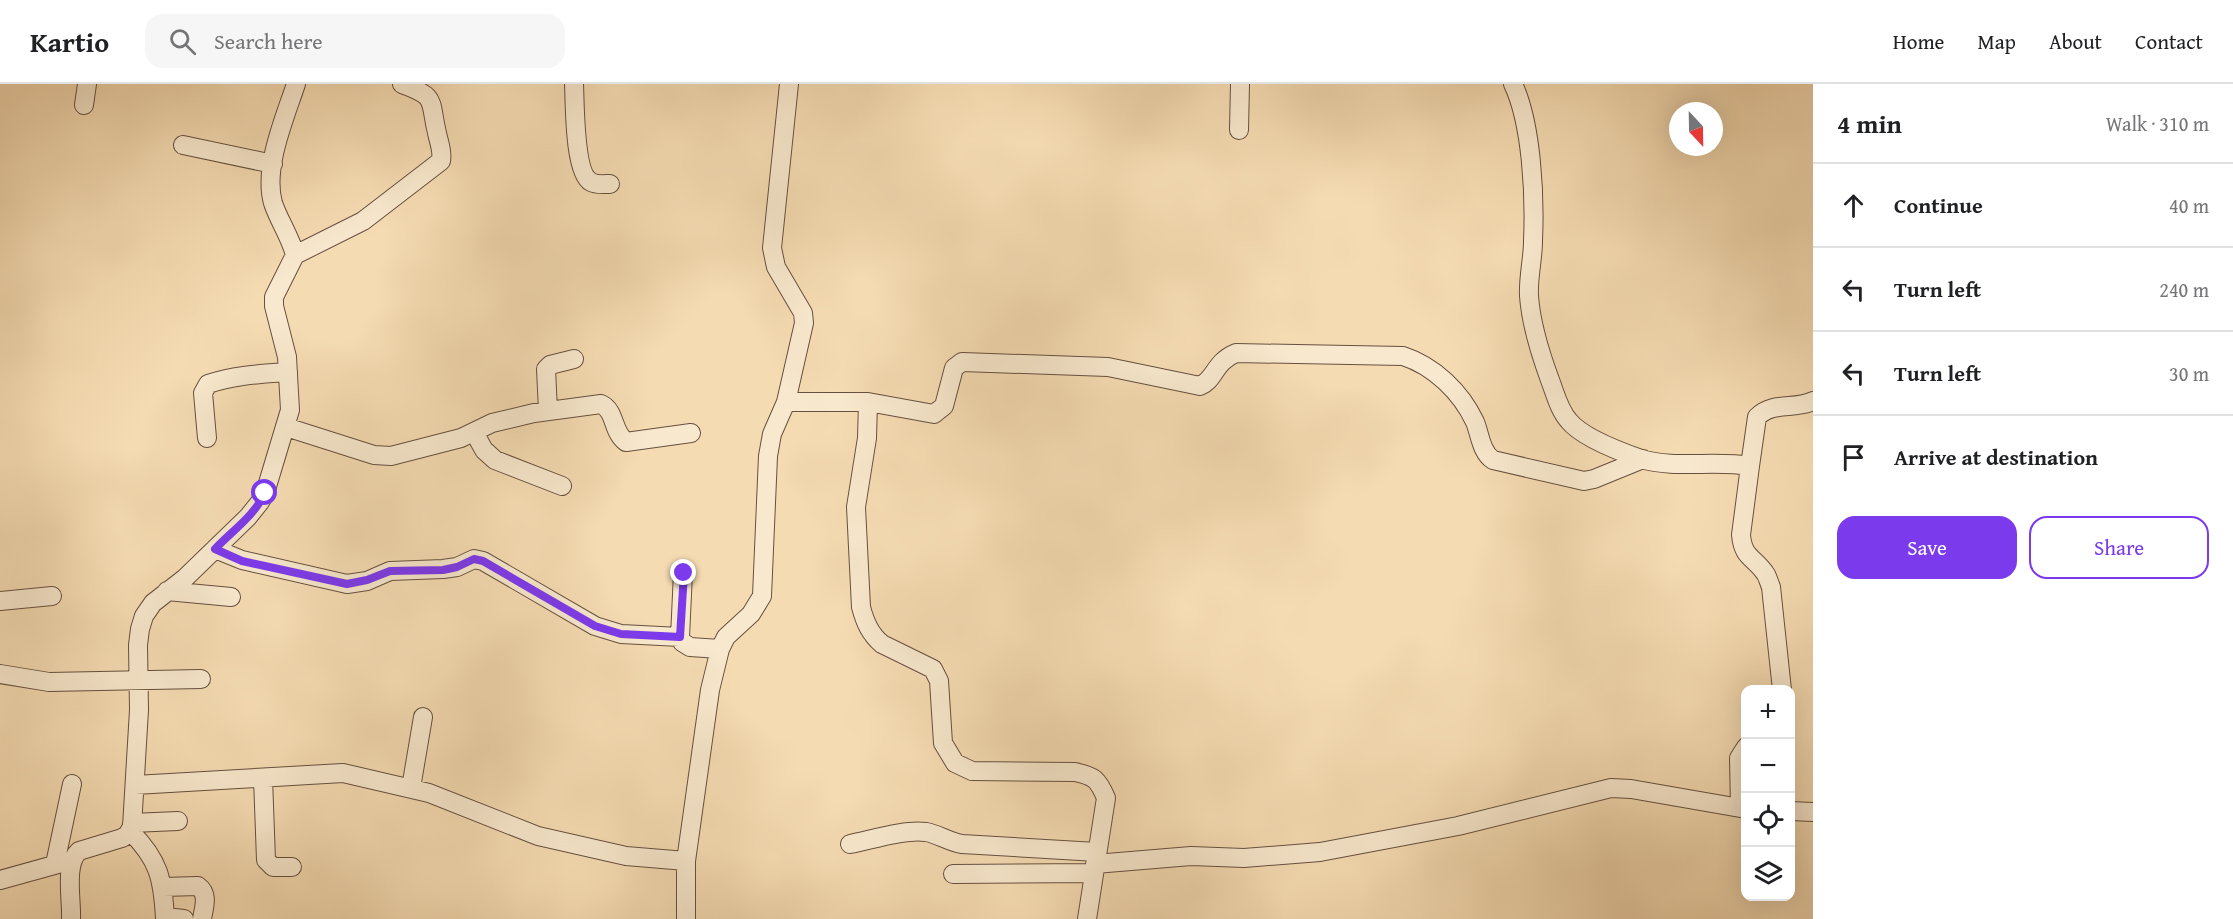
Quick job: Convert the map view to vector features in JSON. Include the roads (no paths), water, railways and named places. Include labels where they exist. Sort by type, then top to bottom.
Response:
[{"type":"street","points":[[84,105],[87,84]]},
{"type":"street","points":[[295,255],[271,191],[273,164],[282,124],[296,84]]},
{"type":"street","points":[[0,880],[64,862],[79,851],[122,838],[131,827],[139,710],[138,645],[144,616],[153,603],[185,578],[248,517],[260,502],[290,410],[287,357],[274,306],[274,297],[295,255],[363,221],[441,161],[442,153],[436,132],[432,102],[422,92],[402,84]]},
{"type":"street","points":[[574,84],[577,133],[585,177],[592,183],[610,184]]},
{"type":"street","points":[[686,919],[686,861],[710,690],[720,649],[726,637],[751,614],[762,596],[768,456],[772,434],[786,402],[804,323],[803,313],[776,267],[772,248],[789,84]]},
{"type":"street","points":[[1239,130],[1240,84]]},
{"type":"street","points":[[1514,84],[1525,124],[1532,183],[1533,244],[1529,294],[1547,373],[1568,420],[1578,429],[1608,445],[1643,459],[1750,466]]},
{"type":"street","points":[[183,145],[273,164]]},
{"type":"street","points":[[786,402],[868,402],[934,414],[944,406],[954,368],[962,362],[1108,367],[1200,386],[1207,382],[1220,362],[1236,353],[1403,356],[1413,359],[1434,372],[1455,391],[1471,414],[1484,450],[1492,460],[1584,481],[1643,459]]},
{"type":"street","points":[[548,411],[546,369],[550,365],[574,359]]},
{"type":"street","points":[[207,438],[204,393],[208,384],[248,374],[288,372]]},
{"type":"street","points":[[1782,685],[1772,587],[1766,574],[1744,552],[1742,535],[1757,417],[1768,408],[1796,406],[1813,401]]},
{"type":"street","points":[[868,402],[867,438],[856,507],[861,607],[865,622],[874,638],[882,644],[933,669],[939,681],[943,743],[955,763],[972,771],[1075,772],[1089,774],[1100,783],[1106,798],[1087,919]]},
{"type":"street","points":[[285,427],[374,455],[391,456],[461,438],[492,423],[548,411],[601,404],[609,411],[617,433],[626,441],[691,434]]},
{"type":"street","points":[[474,432],[484,450],[495,460],[562,486]]},
{"type":"street","points":[[215,549],[242,561],[347,584],[367,580],[390,571],[443,570],[457,567],[474,559],[483,561],[595,626],[621,634],[680,637]]},
{"type":"street","points":[[684,573],[680,637],[682,642],[690,647],[720,649]]},
{"type":"street","points":[[167,591],[231,597]]},
{"type":"street","points":[[0,601],[52,596]]},
{"type":"street","points":[[0,674],[49,682],[201,679]]},
{"type":"street","points":[[411,788],[423,717]]},
{"type":"street","points":[[1741,755],[1739,758],[1741,783]]},
{"type":"street","points":[[135,785],[343,773],[429,793],[538,836],[626,856],[686,861]]},
{"type":"street","points":[[263,778],[266,860],[273,867],[292,867]]},
{"type":"street","points":[[64,862],[72,784]]},
{"type":"street","points":[[954,874],[1191,856],[1244,858],[1320,852],[1458,825],[1611,788],[1631,789],[1741,808]]},
{"type":"street","points":[[1795,811],[1813,812]]},
{"type":"street","points":[[131,827],[178,821]]},
{"type":"street","points":[[131,827],[156,864],[164,887],[165,918],[184,919]]},
{"type":"street","points":[[850,844],[905,833],[925,832],[962,844],[1095,863]]},
{"type":"street","points":[[64,862],[70,867],[71,919]]},
{"type":"street","points":[[164,887],[198,886],[201,888],[205,896],[202,919]]}]
